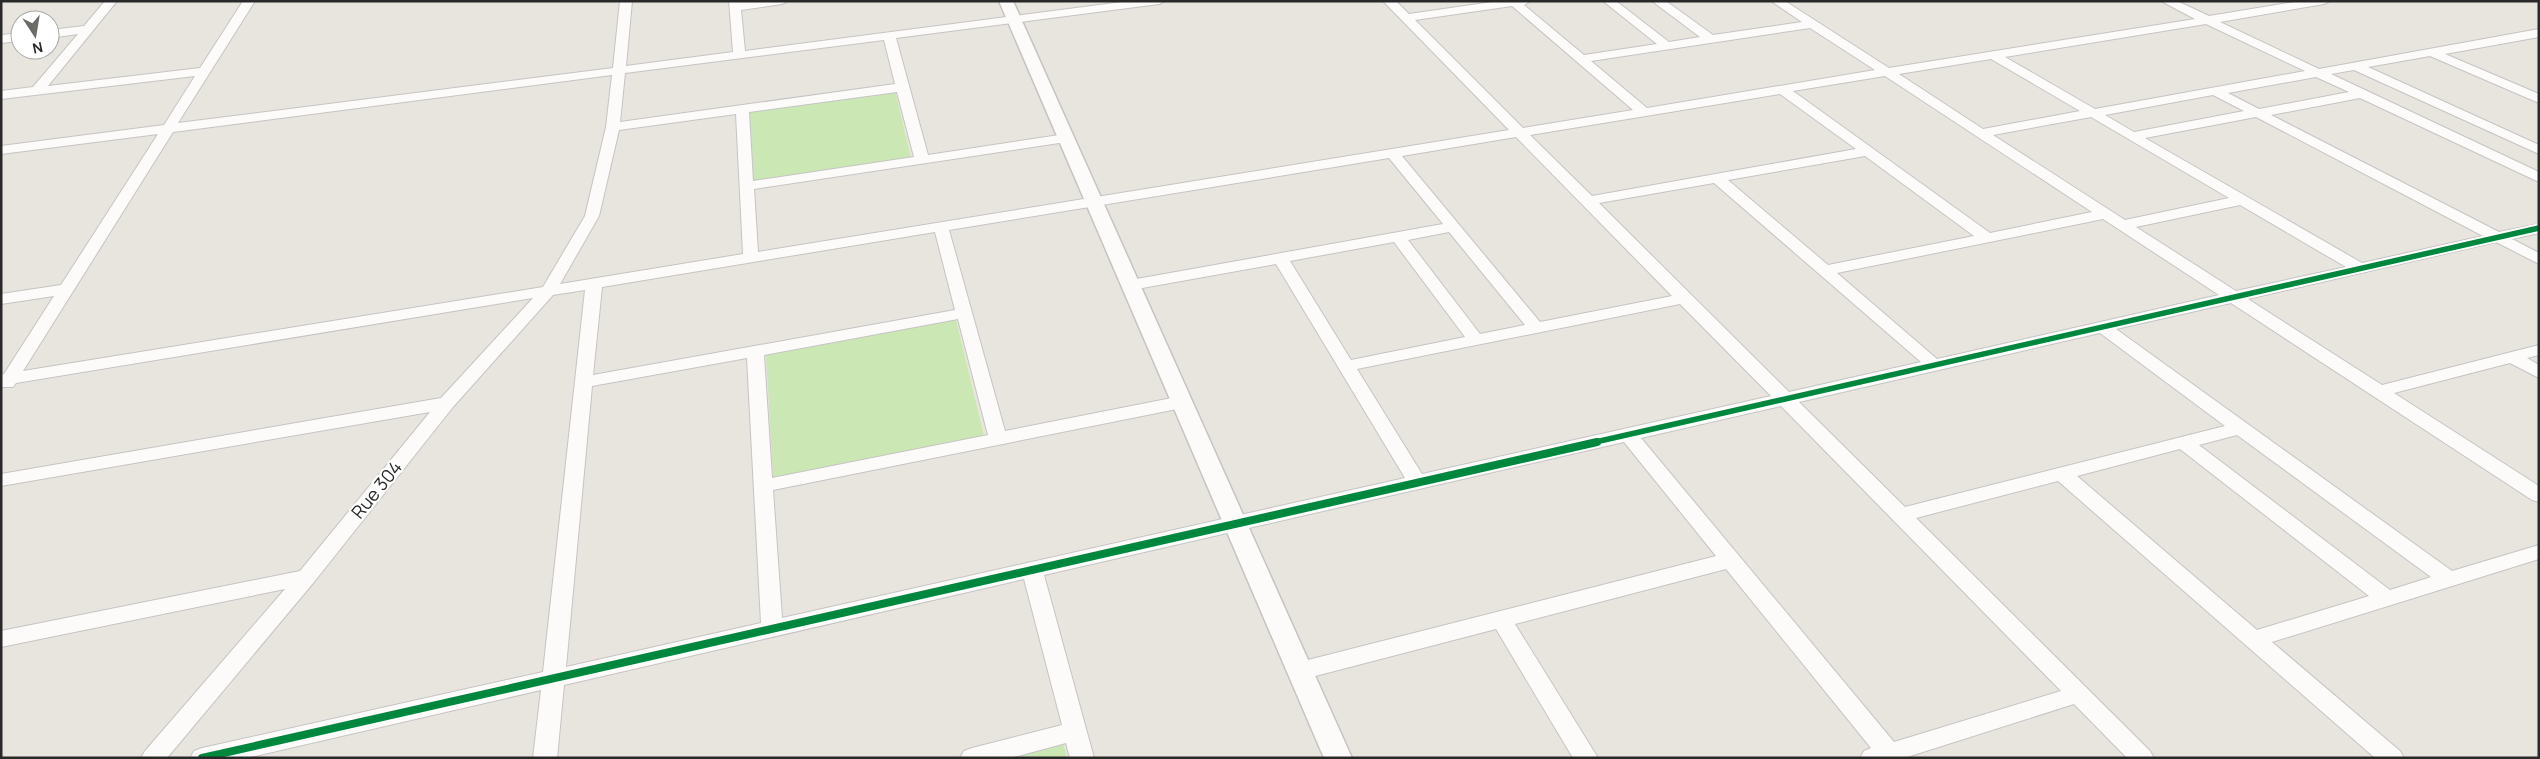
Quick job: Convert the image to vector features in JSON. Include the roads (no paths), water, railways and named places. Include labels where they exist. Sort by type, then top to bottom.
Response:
[{"type":"street","points":[[37,91],[111,1]]},
{"type":"street","points":[[5,383],[68,289],[249,1]]},
{"type":"street","name":"Rue 304","points":[[153,758],[307,577],[448,403],[548,291],[592,216],[614,127],[626,1]]},
{"type":"street","points":[[739,55],[735,4],[782,1]]},
{"type":"street","points":[[1,150],[889,36],[1010,11],[1160,1]]},
{"type":"street","points":[[1388,1],[2142,758]]},
{"type":"street","points":[[1609,1],[1667,46]]},
{"type":"street","points":[[1658,1],[1710,39]]},
{"type":"street","points":[[1777,1],[2539,495]]},
{"type":"street","points":[[2167,1],[2539,178]]},
{"type":"street","points":[[2273,1],[2287,7]]},
{"type":"street","points":[[5,383],[594,283],[2324,1]]},
{"type":"street","points":[[1405,18],[1520,2],[1581,59],[1644,112]]},
{"type":"street","points":[[1010,11],[1338,758]]},
{"type":"street","points":[[1581,59],[1812,24]]},
{"type":"street","points":[[60,33],[88,29]]},
{"type":"street","points":[[1981,133],[2539,33]]},
{"type":"street","points":[[889,36],[922,160]]},
{"type":"street","points":[[2521,36],[2539,44]]},
{"type":"street","points":[[2431,52],[2539,99]]},
{"type":"street","points":[[1993,55],[2359,268]]},
{"type":"street","points":[[2355,66],[2539,150]]},
{"type":"street","points":[[1,95],[205,71]]},
{"type":"street","points":[[614,127],[903,87]]},
{"type":"street","points":[[1783,90],[1987,238]]},
{"type":"street","points":[[2215,91],[2539,259]]},
{"type":"street","points":[[2132,136],[2361,94]]},
{"type":"street","points":[[742,109],[751,258]]},
{"type":"street","points":[[747,186],[1066,138]]},
{"type":"street","points":[[1588,202],[1868,151]]},
{"type":"street","points":[[1392,153],[1536,328]]},
{"type":"street","points":[[1717,178],[1934,365]]},
{"type":"street","points":[[2122,225],[2242,200]]},
{"type":"street","points":[[1824,271],[2106,214]]},
{"type":"street","points":[[941,227],[998,439]]},
{"type":"street","points":[[1131,285],[1453,227]]},
{"type":"street","points":[[202,758],[2539,228]]},
{"type":"street","points":[[1398,237],[1476,340]]},
{"type":"street","points":[[1280,258],[1418,482]]},
{"type":"street","points":[[545,758],[594,283]]},
{"type":"street","points":[[1,299],[68,289]]},
{"type":"street","points":[[1346,366],[1684,298]]},
{"type":"street","points":[[584,382],[965,314]]},
{"type":"street","points":[[2102,327],[2448,579]]},
{"type":"street","points":[[2379,391],[2539,350]]},
{"type":"street","points":[[755,351],[772,628]]},
{"type":"street","points":[[2512,357],[2539,373]]},
{"type":"street","points":[[763,486],[1182,402]]},
{"type":"street","points":[[1,480],[448,403]]},
{"type":"street","points":[[1900,515],[2240,428]]},
{"type":"street","points":[[1627,434],[1731,560],[1880,755],[2079,694]]},
{"type":"street","points":[[2183,442],[2386,598]]},
{"type":"street","points":[[2062,474],[2392,758]]},
{"type":"street","points":[[2254,639],[2539,552]]},
{"type":"street","points":[[1300,671],[1731,560]]},
{"type":"street","points":[[1032,570],[1082,758]]},
{"type":"street","points":[[1,639],[307,577]]},
{"type":"street","points":[[1502,619],[1586,758]]},
{"type":"street","points":[[972,758],[1075,731]]}]
